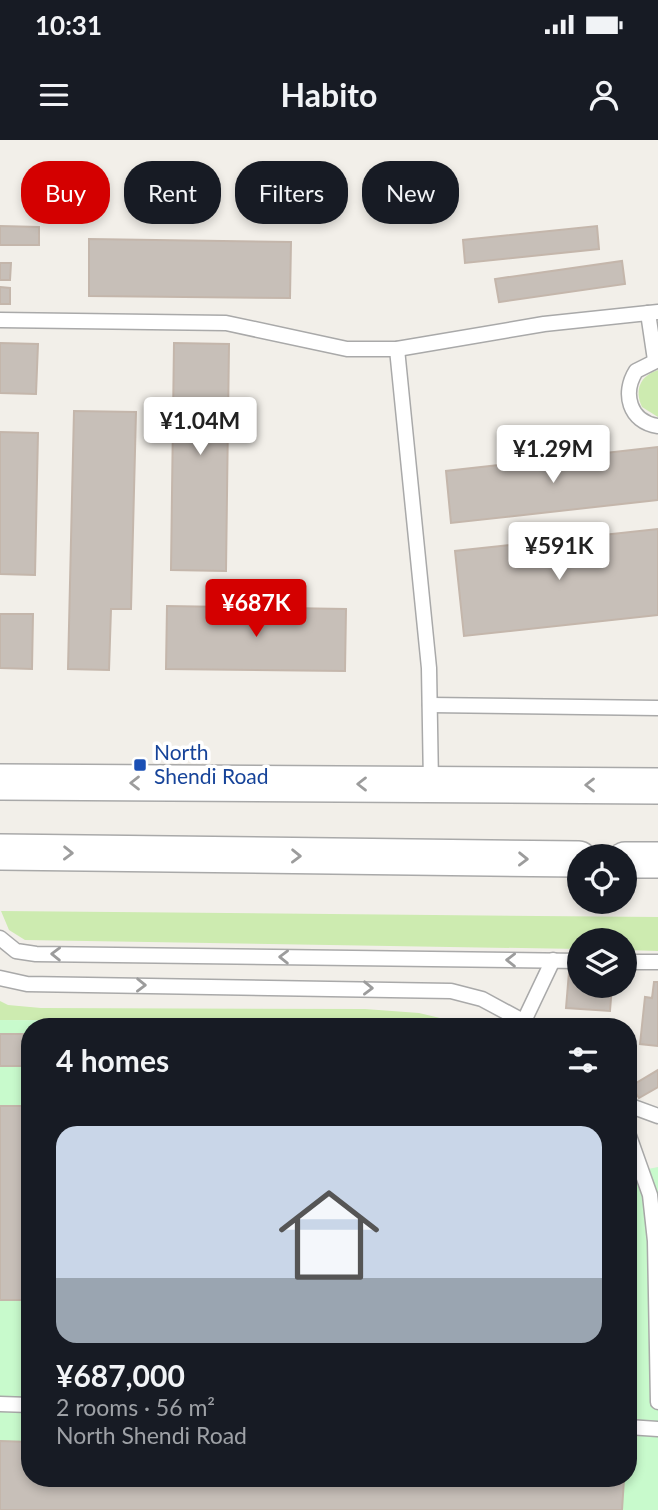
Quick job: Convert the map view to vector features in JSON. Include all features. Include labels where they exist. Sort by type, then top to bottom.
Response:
[{"type":"street","points":[[0,782],[658,786]]},
{"type":"street","points":[[0,852],[567,859]]},
{"type":"street","points":[[637,860],[658,860]]},
{"type":"lane","points":[[0,320],[226,323],[347,349],[397,349],[544,324],[653,313],[656,360],[636,371],[627,391],[633,412],[641,420],[658,426]]},
{"type":"lane","points":[[397,349],[429,668],[431,785]]},
{"type":"lane","points":[[430,705],[658,708]]},
{"type":"lane","points":[[0,938],[16,951],[36,954],[567,961]]},
{"type":"lane","points":[[531,1018],[553,960]]},
{"type":"lane","points":[[637,962],[658,962]]},
{"type":"lane","points":[[0,978],[27,984],[439,990],[482,999],[518,1018]]},
{"type":"lane","points":[[637,1108],[658,1116]]},
{"type":"lane","points":[[637,1158],[650,1195],[658,1402]]},
{"type":"lane","points":[[0,1404],[21,1405]]},
{"type":"lane","points":[[637,1428],[658,1429]]},
{"type":"green space","points":[[658,370],[658,417],[642,407],[639,389],[647,376]]},
{"type":"green space","points":[[1,911],[658,917],[658,951],[637,950],[637,928],[567,928],[567,949],[25,940],[9,930]]},
{"type":"green space","points":[[0,1001],[8,1005],[41,1008],[365,1009],[419,1013],[440,1018],[21,1018],[21,1020],[0,1020]]},
{"type":"green space","points":[[0,1020],[21,1020],[21,1487],[637,1487],[637,1171],[658,1167],[658,1510],[0,1510]]},
{"type":"building","points":[[0,226],[39,227],[39,245],[0,245]]},
{"type":"building","points":[[597,226],[599,249],[465,263],[463,240]]},
{"type":"building","points":[[89,239],[291,242],[290,298],[89,296]]},
{"type":"building","points":[[622,261],[625,284],[499,302],[495,279]]},
{"type":"building","points":[[0,263],[11,263],[10,280],[0,280]]},
{"type":"building","points":[[0,287],[10,288],[10,304],[0,304]]},
{"type":"building","points":[[0,343],[38,344],[36,394],[0,393]]},
{"type":"building","points":[[174,343],[229,344],[226,571],[171,570]]},
{"type":"building","points":[[74,411],[136,412],[131,609],[111,609],[109,670],[68,669]]},
{"type":"building","points":[[0,432],[38,433],[35,575],[0,574]]},
{"type":"building","points":[[658,447],[658,500],[451,523],[446,471]]},
{"type":"building","points":[[658,529],[658,615],[464,636],[455,551]]},
{"type":"building","points":[[167,606],[346,609],[345,671],[166,669]]},
{"type":"building","points":[[0,614],[33,614],[32,669],[0,668]]},
{"type":"building","points":[[654,982],[658,982],[658,1046],[640,1044],[645,997],[652,998]]},
{"type":"building","points":[[567,996],[611,998],[610,1011],[566,1008]]},
{"type":"building","points":[[0,1034],[21,1034],[21,1066],[0,1066]]},
{"type":"building","points":[[658,1070],[658,1087],[639,1098],[637,1082]]},
{"type":"building","points":[[0,1106],[21,1106],[21,1300],[0,1300]]},
{"type":"building","points":[[0,1441],[21,1442],[21,1487],[623,1487],[622,1510],[0,1510]]},
{"type":"place","name":"North Shendi Road","points":[[140,765]]}]
